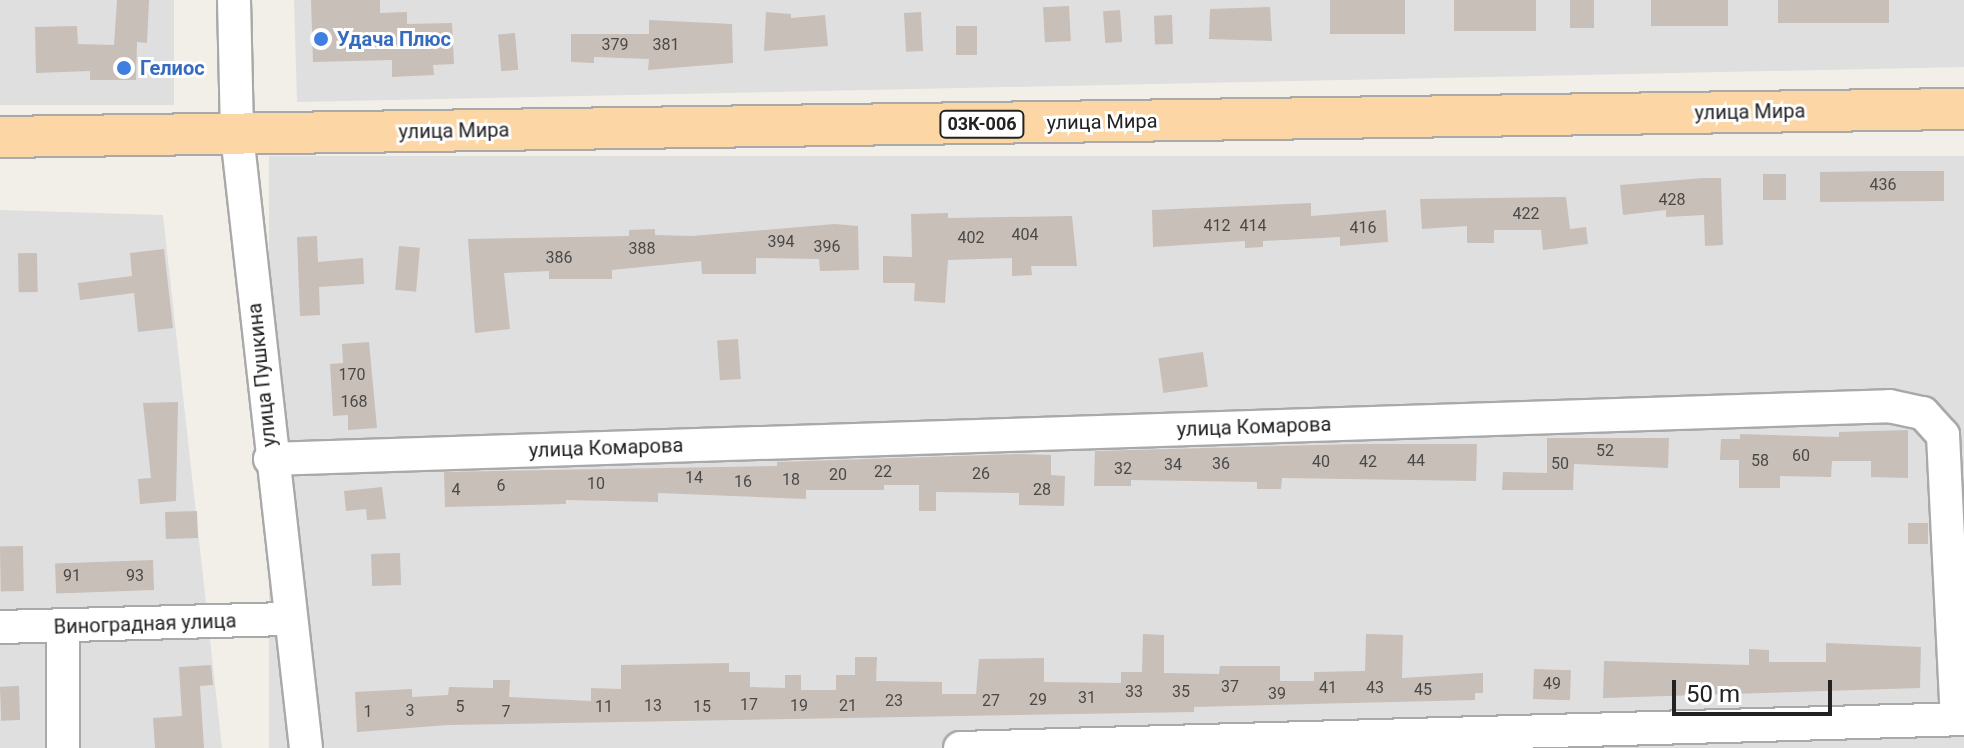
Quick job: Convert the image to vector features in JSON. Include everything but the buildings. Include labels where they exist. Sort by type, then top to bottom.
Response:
[{"type":"main road","name":"улица Мира","points":[[0,137],[1964,109]]},
{"type":"street","name":"улица Пушкина","points":[[234,0],[237,135],[270,459],[306,748]]},
{"type":"street","name":"улица Комарова","points":[[270,459],[1889,406],[1923,413],[1943,435],[1960,719]]},
{"type":"street","name":"Виноградная улица","points":[[0,627],[290,619]]},
{"type":"street","points":[[63,626],[63,748]]},
{"type":"street","points":[[960,748],[1751,735],[1960,719]]},
{"type":"shaded area","points":[[0,0],[174,0],[174,105],[0,105]]},
{"type":"shaded area","points":[[294,0],[1964,0],[1964,67],[297,102]]},
{"type":"shaded area","points":[[269,156],[1964,156],[1964,748],[269,748]]},
{"type":"shaded area","points":[[0,210],[163,215],[222,748],[0,748]]},
{"type":"place","name":"Удача Плюс","points":[[321,39]]},
{"type":"place","name":"Гелиос","points":[[124,68]]}]
